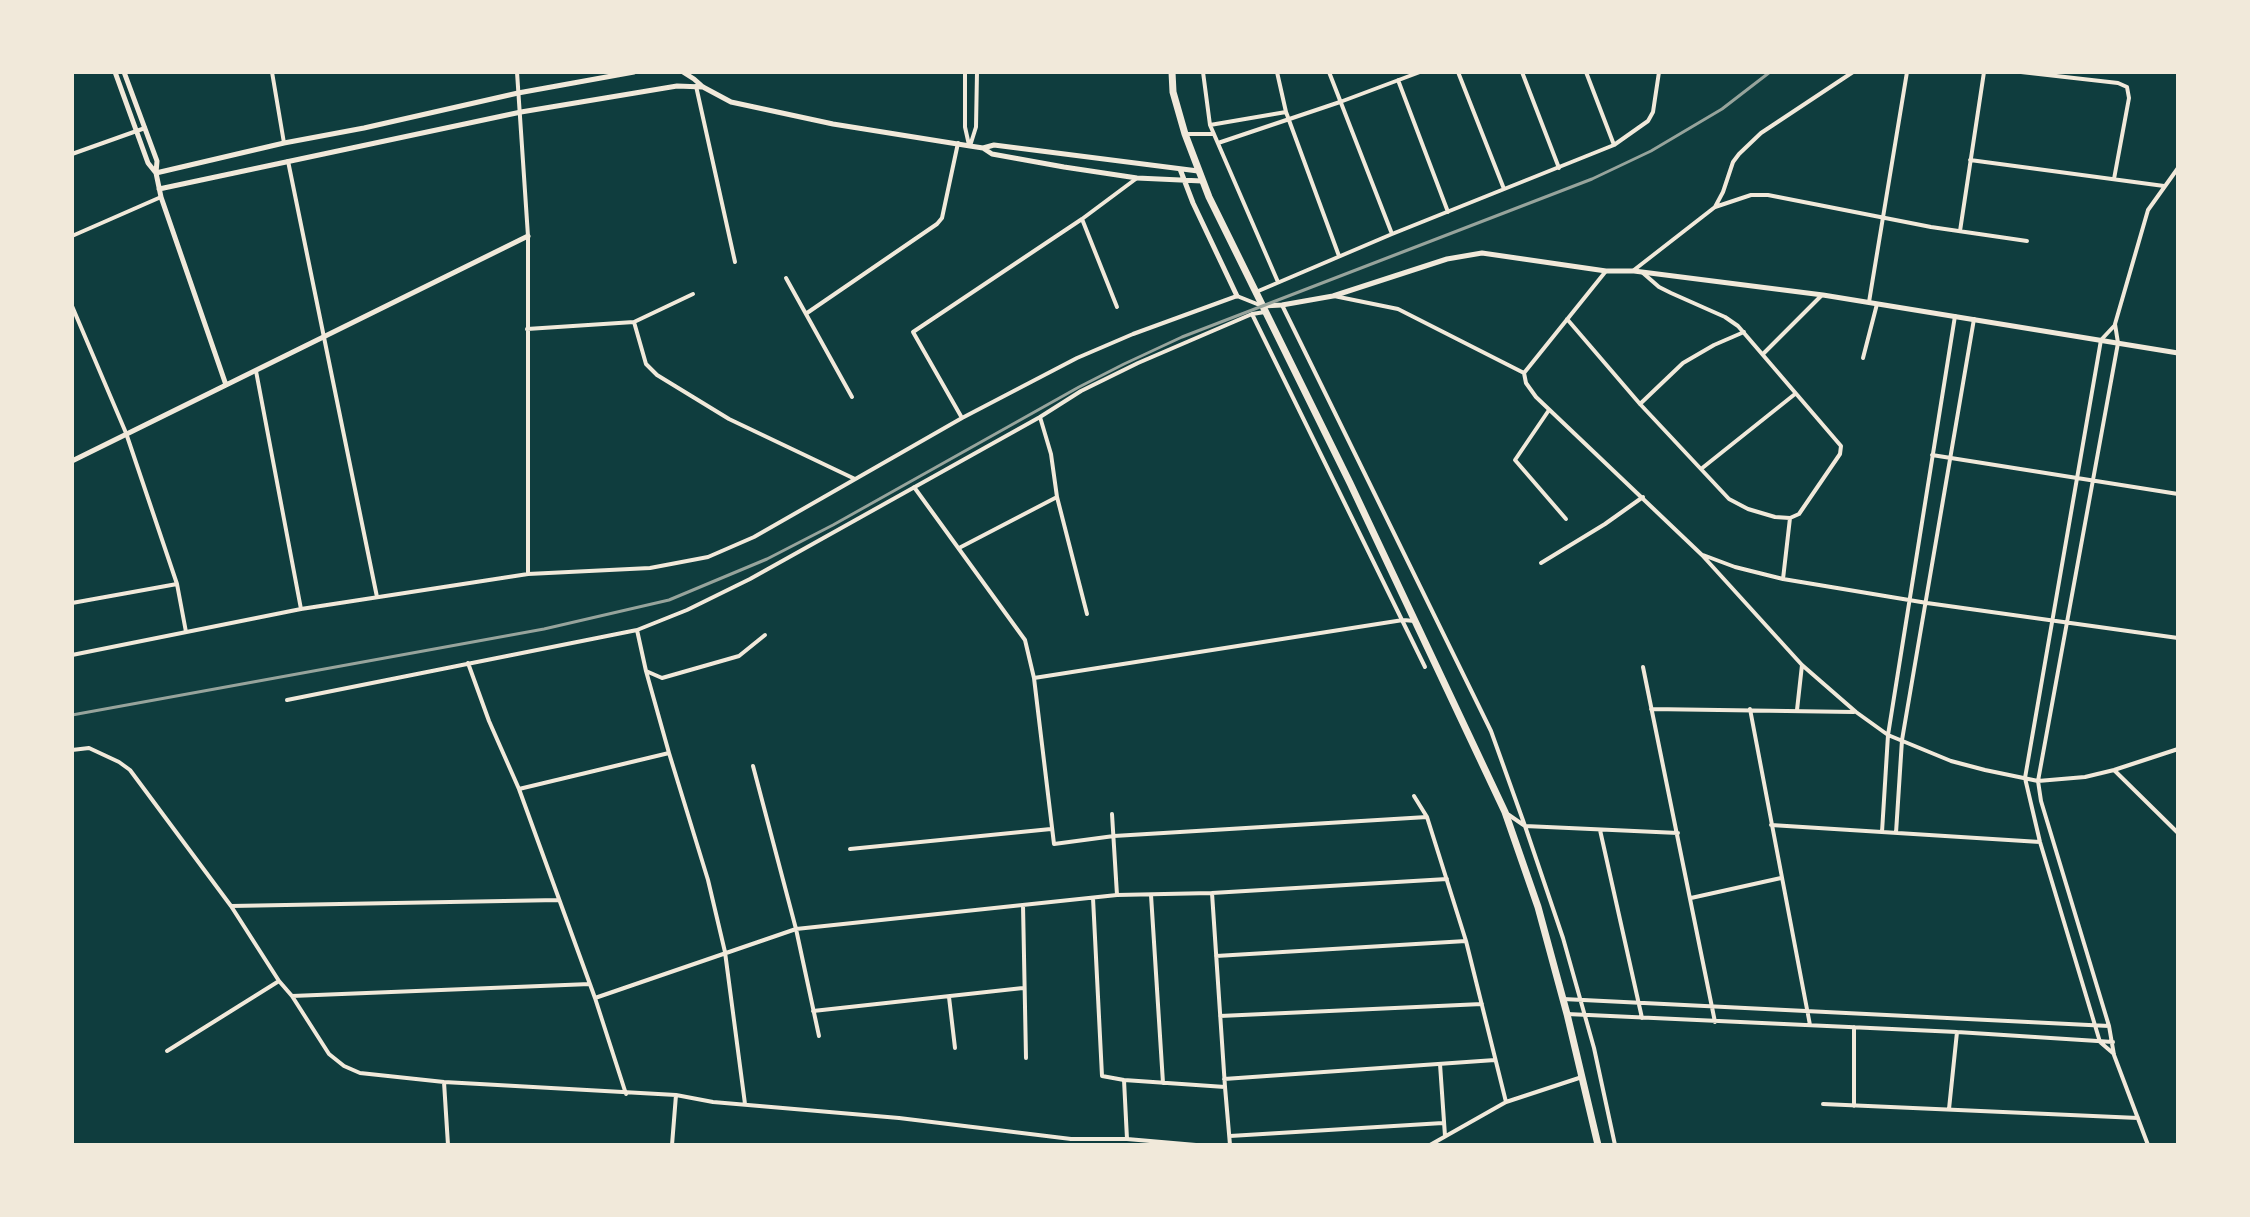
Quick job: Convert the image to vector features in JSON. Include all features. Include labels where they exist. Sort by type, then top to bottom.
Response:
[{"type":"main road","points":[[1172,72],[1173,92],[1185,134],[1209,197],[1416,621],[1504,812],[1538,907],[1567,1014],[1598,1145]]},
{"type":"street","points":[[115,72],[148,164],[156,173]]},
{"type":"street","points":[[124,72],[157,161],[156,173],[161,197],[226,385]]},
{"type":"street","points":[[272,72],[284,143]]},
{"type":"street","points":[[517,72],[528,236],[528,574]]},
{"type":"street","points":[[156,173],[518,93],[634,72]]},
{"type":"street","points":[[683,72],[694,79],[700,87],[735,262]]},
{"type":"street","points":[[965,72],[965,127],[970,146]]},
{"type":"street","points":[[970,146],[976,127],[976,72]]},
{"type":"street","points":[[1203,72],[1210,125],[1278,282]]},
{"type":"street","points":[[1277,72],[1288,120],[1339,256]]},
{"type":"street","points":[[1329,72],[1392,234]]},
{"type":"street","points":[[1218,143],[1340,102],[1419,72]]},
{"type":"street","points":[[1458,72],[1504,189]]},
{"type":"street","points":[[1522,72],[1559,168]]},
{"type":"street","points":[[1586,72],[1614,145]]},
{"type":"street","points":[[1255,293],[1392,234],[1614,145],[1648,121],[1653,112],[1659,72]]},
{"type":"street","points":[[1715,207],[1739,154],[1784,116],[1853,72]]},
{"type":"street","points":[[1869,302],[1907,72]]},
{"type":"street","points":[[1960,231],[1984,72]]},
{"type":"street","points":[[2021,72],[2118,83],[2127,87],[2129,98],[2114,179]]},
{"type":"street","points":[[1398,80],[1448,212]]},
{"type":"street","points":[[159,189],[521,112],[677,86],[700,87],[731,102],[832,124],[983,148],[994,145],[1198,171]]},
{"type":"street","points":[[1210,125],[1286,112]]},
{"type":"street","points":[[72,154],[145,128]]},
{"type":"street","points":[[1185,134],[1214,134]]},
{"type":"street","points":[[807,313],[937,224],[942,218],[958,144]]},
{"type":"street","points":[[983,148],[992,154],[1064,167],[1137,178],[1202,181]]},
{"type":"street","points":[[1064,167],[1065,155]]},
{"type":"street","points":[[1970,160],[2165,186]]},
{"type":"street","points":[[288,161],[377,597]]},
{"type":"street","points":[[1180,169],[1237,296],[1263,309]]},
{"type":"street","points":[[2114,1054],[2100,1042],[2040,842],[2025,778],[2101,340],[2115,324],[2148,210],[2177,171]]},
{"type":"street","points":[[962,418],[913,332],[1082,219],[1137,178]]},
{"type":"street","points":[[1634,271],[1715,207],[1759,195],[2027,241]]},
{"type":"street","points":[[72,236],[161,197]]},
{"type":"street","points":[[1082,219],[1117,307]]},
{"type":"street","points":[[72,461],[528,236]]},
{"type":"street","points":[[287,700],[407,678],[468,663],[637,630],[687,610],[750,579],[1040,417],[1081,391],[1138,363],[1263,309],[1333,296],[1447,259],[1482,253],[1606,271],[1643,272],[1878,303],[2178,352]]},
{"type":"street","points":[[1524,373],[1606,271]]},
{"type":"street","points":[[1567,319],[1640,404],[1718,488],[1738,505],[1775,517],[1790,518],[1799,514],[1842,450],[1744,332],[1725,317],[1659,287],[1643,272]]},
{"type":"street","points":[[786,278],[852,397]]},
{"type":"street","points":[[527,329],[634,322],[693,294]]},
{"type":"street","points":[[1763,354],[1823,295]]},
{"type":"street","points":[[72,655],[301,609],[377,597],[528,574],[650,568],[708,557],[754,537],[962,418],[1096,350],[1237,296]]},
{"type":"street","points":[[1333,296],[1398,309],[1524,373],[1530,389],[1549,410],[1702,555],[1802,665],[1856,712],[1888,735],[1951,761],[2038,781],[2085,777],[2115,770],[2178,749]]},
{"type":"street","points":[[1863,358],[1878,303]]},
{"type":"street","points":[[1282,305],[1491,731],[1526,826],[1582,1001],[1608,1102],[1615,1145]]},
{"type":"street","points":[[72,306],[126,433],[177,584],[186,632]]},
{"type":"street","points":[[1252,314],[1425,667]]},
{"type":"street","points":[[1882,832],[1888,735],[1955,316]]},
{"type":"street","points":[[1896,833],[1902,740],[1974,319]]},
{"type":"street","points":[[634,322],[646,364],[657,375],[729,419],[855,479]]},
{"type":"street","points":[[2115,324],[2118,343],[2038,781],[2041,801],[2109,1026],[2114,1054],[2148,1145]]},
{"type":"street","points":[[1640,404],[1683,363],[1714,345],[1744,332]]},
{"type":"street","points":[[256,371],[301,609]]},
{"type":"street","points":[[1701,470],[1796,394]]},
{"type":"street","points":[[1549,410],[1515,460],[1566,519]]},
{"type":"street","points":[[1040,417],[1051,454],[1057,497],[1087,614]]},
{"type":"street","points":[[1932,455],[2178,494]]},
{"type":"street","points":[[914,486],[1025,640],[1034,678],[1051,829],[1055,844],[1114,836],[1427,817]]},
{"type":"street","points":[[958,548],[1057,497]]},
{"type":"street","points":[[1541,563],[1605,524],[1642,497]]},
{"type":"street","points":[[1783,579],[1790,518]]},
{"type":"street","points":[[1702,555],[1735,567],[1783,579],[1927,603],[2178,638]]},
{"type":"street","points":[[72,603],[177,584]]},
{"type":"street","points":[[1034,678],[1403,620],[1416,621]]},
{"type":"street","points":[[637,630],[645,671],[708,879],[725,952],[745,1104]]},
{"type":"street","points":[[645,671],[662,678],[739,656],[765,635]]},
{"type":"street","points":[[468,663],[489,721],[519,789],[595,998],[626,1094]]},
{"type":"street","points":[[1797,710],[1802,665]]},
{"type":"street","points":[[1643,668],[1715,1022]]},
{"type":"street","points":[[1651,709],[1856,712]]},
{"type":"street","points":[[1750,710],[1810,1025]]},
{"type":"street","points":[[72,750],[89,748],[119,762],[130,770],[231,906],[329,1054],[344,1066],[360,1073],[444,1082],[676,1095],[713,1102],[982,1126],[1071,1139],[1127,1139],[1196,1145]]},
{"type":"street","points":[[519,789],[669,753]]},
{"type":"street","points":[[753,766],[796,929],[819,1036]]},
{"type":"street","points":[[2115,770],[2178,833]]},
{"type":"street","points":[[1414,796],[1427,817],[1466,941],[1506,1102]]},
{"type":"street","points":[[1504,812],[1526,826],[1678,833]]},
{"type":"street","points":[[1112,814],[1117,895]]},
{"type":"street","points":[[1771,825],[2040,842]]},
{"type":"street","points":[[850,849],[1051,829]]},
{"type":"street","points":[[1600,830],[1642,1018]]},
{"type":"street","points":[[1691,898],[1781,878]]},
{"type":"street","points":[[595,998],[796,929],[1117,895],[1212,893],[1447,879]]},
{"type":"street","points":[[1212,893],[1224,1087],[1230,1145]]},
{"type":"street","points":[[1151,895],[1163,1083]]},
{"type":"street","points":[[1093,898],[1102,1076],[1124,1080],[1224,1087]]},
{"type":"street","points":[[231,906],[559,900]]},
{"type":"street","points":[[1023,905],[1026,1058]]},
{"type":"street","points":[[1215,956],[1466,941]]},
{"type":"street","points":[[167,1052],[279,981]]},
{"type":"street","points":[[292,996],[590,984]]},
{"type":"street","points":[[813,1011],[1023,988]]},
{"type":"street","points":[[949,997],[955,1048]]},
{"type":"street","points":[[1563,999],[2109,1026]]},
{"type":"street","points":[[1220,1016],[1482,1004]]},
{"type":"street","points":[[1567,1014],[1957,1032],[2113,1042]]},
{"type":"street","points":[[1854,1027],[1854,1106]]},
{"type":"street","points":[[1950,1109],[1957,1032]]},
{"type":"street","points":[[1224,1079],[1495,1060]]},
{"type":"street","points":[[1440,1064],[1445,1137]]},
{"type":"street","points":[[1430,1145],[1506,1102],[1582,1077]]},
{"type":"street","points":[[1124,1080],[1127,1139]]},
{"type":"street","points":[[444,1082],[448,1145]]},
{"type":"street","points":[[672,1145],[676,1095]]},
{"type":"street","points":[[1823,1104],[2139,1118]]},
{"type":"street","points":[[1230,1136],[1443,1123]]},
{"type":"street","points":[[1071,1139],[1075,1145]]},
{"type":"railway","points":[[72,715],[544,629],[669,600],[767,559],[833,525],[1079,387],[1182,337],[1592,179],[1651,151],[1722,109],[1770,72]]}]
